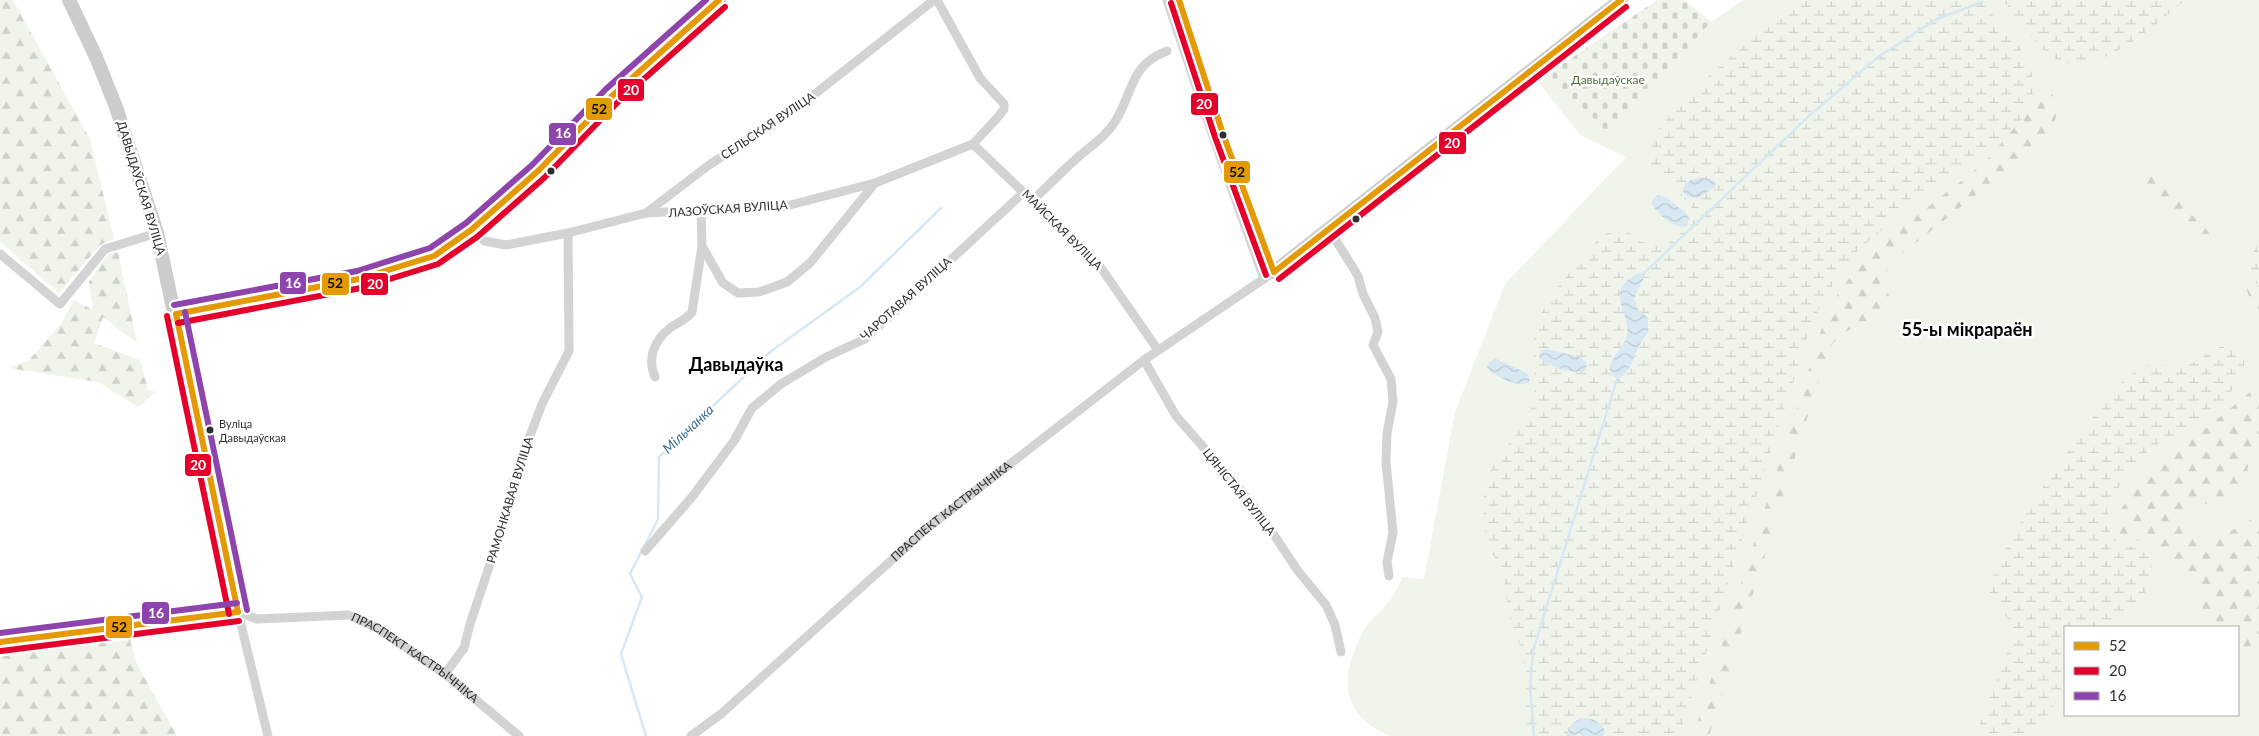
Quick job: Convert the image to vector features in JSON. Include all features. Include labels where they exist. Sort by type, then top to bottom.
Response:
[{"type":"street","name":"ДАВЫДАЎСКАЯ ВУЛІЦА","points":[[68,0],[96,58],[116,107],[157,233],[176,314],[238,612],[268,736]]},
{"type":"street","points":[[176,314],[350,281],[399,268],[434,256],[471,230],[538,171],[612,96],[718,0]]},
{"type":"street","name":"ЛАЗОЎСКАЯ ВУЛІЦА","points":[[484,240],[506,245],[568,233],[646,213],[786,206],[875,183],[973,144],[998,117],[1004,109],[1004,104],[980,78],[935,0]]},
{"type":"street","name":"СЕЛЬСКАЯ ВУЛІЦА","points":[[646,213],[709,165],[801,105],[935,0]]},
{"type":"street","points":[[1167,0],[1214,139],[1269,276]]},
{"type":"street","points":[[1179,0],[1269,276]]},
{"type":"street","points":[[1269,276],[1621,0]]},
{"type":"street","points":[[1033,200],[1102,137],[1116,120],[1135,76],[1151,57],[1166,51]]},
{"type":"street","name":"МАЙСКАЯ ВУЛІЦА","points":[[973,144],[1099,265],[1158,350]]},
{"type":"street","points":[[702,246],[723,283],[732,291],[743,294],[758,292],[787,282],[810,263],[875,183]]},
{"type":"street","name":"ЧАРОТАВАЯ ВУЛІЦА","points":[[645,552],[692,497],[734,441],[752,408],[781,384],[826,357],[865,339],[1024,192]]},
{"type":"street","points":[[655,377],[650,366],[652,355],[657,345],[670,328],[688,318],[692,312],[702,246],[701,211]]},
{"type":"street","points":[[1330,229],[1358,276],[1363,294],[1375,318],[1378,332],[1373,344],[1392,379],[1393,402],[1387,433],[1386,462],[1393,533],[1387,562],[1389,576]]},
{"type":"street","points":[[0,254],[60,304],[105,249],[157,233]]},
{"type":"street","name":"РАМОНКАВАЯ ВУЛІЦА","points":[[445,674],[464,648],[470,624],[501,531],[518,468],[542,404],[568,351],[568,233]]},
{"type":"street","name":"ПРАСПЕКТ КАСТРЫЧНІКА","points":[[692,736],[721,714],[925,530],[1144,360],[1269,276]]},
{"type":"street","name":"ЦЯНІСТАЯ ВУЛІЦА","points":[[1144,360],[1176,416],[1260,514],[1298,571],[1326,605],[1335,625],[1341,652]]},
{"type":"street","points":[[0,642],[238,612]]},
{"type":"street","name":"ПРАСПЕКТ КАСТРЫЧНІКА","points":[[238,612],[257,619],[349,615],[377,628],[445,674],[519,736]]},
{"type":"green space","points":[[0,0],[13,0],[90,139],[114,239],[100,245],[59,293],[0,242]]},
{"type":"green space","name":"Давыдаўскае","points":[[1657,0],[1685,0],[1711,22],[1610,135],[1548,74]]},
{"type":"green space","points":[[1743,0],[2259,0],[2259,736],[1390,736],[1365,721],[1357,712],[1348,690],[1350,664],[1364,629],[1390,600],[1403,577],[1424,579],[1455,412],[1505,284],[1626,157],[1580,135],[1540,84],[1548,74],[1610,135],[1711,22]]},
{"type":"green space","points":[[1802,0],[1980,0],[2017,43],[2026,58],[2032,73],[2033,89],[2029,106],[2018,124],[1901,214],[1855,253],[1821,303],[1809,333],[1679,736],[1528,736],[1522,654],[1510,618],[1502,571],[1487,541],[1484,508],[1485,489],[1493,465],[1523,425],[1533,402],[1535,387],[1534,340],[1540,316],[1560,284],[1599,239],[1612,232],[1622,231],[1647,244],[1656,246],[1666,244],[1691,225],[1694,214],[1690,205],[1655,171],[1650,160],[1649,149],[1656,133],[1671,114],[1716,70]]},
{"type":"green space","points":[[2003,0],[2186,0],[2144,34],[2110,55],[2076,64],[2060,61],[2044,50]]},
{"type":"green space","points":[[2042,90],[2052,94],[2057,112],[2055,120],[2046,135],[2026,155],[1888,265],[1885,282],[1892,308],[1877,321],[1851,329],[1843,334],[1827,354],[1709,736],[1693,736],[1826,315],[1842,287],[1867,258],[1881,244],[1985,162],[2029,111],[2034,96]]},
{"type":"green space","points":[[2143,173],[2152,175],[2205,228],[2211,236],[2210,239],[2202,243],[2193,239],[2139,183],[2138,177]]},
{"type":"green space","points":[[2259,243],[2259,288],[2251,271],[2250,260]]},
{"type":"green space","points":[[118,252],[137,343],[103,317],[94,343],[140,360],[148,390],[156,392],[138,407],[98,382],[9,368],[29,360],[60,325],[74,300],[93,310],[89,282],[108,254]]},
{"type":"green space","points":[[2254,284],[2259,288],[2259,314],[2250,302],[2247,289]]},
{"type":"green space","points":[[2225,346],[2237,351],[2244,361],[2244,369],[2235,386],[2220,404],[2204,418],[2158,444],[2139,459],[2119,486],[2110,505],[2108,525],[2111,533],[2120,543],[2142,550],[2151,562],[2153,572],[2145,593],[2115,626],[2064,626],[2064,690],[2033,736],[1975,736],[2011,643],[2012,632],[2010,624],[1993,601],[1990,585],[2017,527],[2098,410],[2122,382],[2140,368],[2152,365],[2176,367],[2188,365],[2219,347]]},
{"type":"green space","points":[[2259,385],[2259,447],[2250,460],[2243,490],[2233,499],[2196,506],[2189,509],[2185,514],[2185,523],[2190,530],[2200,535],[2211,537],[2218,537],[2259,517],[2259,640],[2239,653],[2239,626],[2197,626],[2201,604],[2195,586],[2179,575],[2152,546],[2120,534],[2115,526],[2119,512],[2140,482]]},
{"type":"green space","points":[[95,633],[129,636],[137,664],[177,736],[0,736],[0,657],[96,640]]},
{"type":"water","points":[[1701,177],[1714,180],[1716,186],[1699,198],[1687,197],[1683,192],[1686,183]]},
{"type":"water","points":[[1658,195],[1666,197],[1687,214],[1689,218],[1687,226],[1682,227],[1671,223],[1657,211],[1651,202]]},
{"type":"water","points":[[1639,273],[1644,277],[1634,299],[1637,308],[1648,318],[1648,332],[1628,370],[1621,377],[1616,378],[1611,374],[1611,363],[1627,335],[1627,326],[1620,294],[1622,286]]},
{"type":"water","points":[[1546,349],[1579,357],[1587,363],[1586,370],[1582,372],[1569,371],[1548,364],[1539,358],[1540,351]]},
{"type":"water","points":[[1496,359],[1527,373],[1530,380],[1528,383],[1512,383],[1495,374],[1487,367],[1489,362]]},
{"type":"water","points":[[1582,718],[1593,719],[1599,722],[1605,731],[1603,736],[1582,736],[1578,733],[1575,736],[1566,736],[1572,723]]},
{"type":"waterway","points":[[1641,276],[1810,115],[1878,57],[1937,19],[1982,2]]},
{"type":"waterway","name":"Мільчанка","points":[[645,545],[658,519],[659,457],[770,352],[860,287],[941,208]]},
{"type":"waterway","points":[[1534,736],[1530,687],[1533,651],[1618,376]]},
{"type":"waterway","name":"Мільчанка","points":[[642,550],[630,574],[642,597],[621,654],[646,736]]},
{"type":"transit line","name":"16","points":[[174,305],[357,271],[430,248],[466,223],[532,165],[606,89],[706,0]]},
{"type":"transit line","name":"52","points":[[176,314],[359,279],[434,256],[471,230],[538,171],[612,96],[719,0]]},
{"type":"transit line","name":"52","points":[[1179,0],[1223,134],[1274,272]]},
{"type":"transit line","name":"52","points":[[1274,272],[1621,0]]},
{"type":"transit line","name":"20","points":[[1171,3],[1215,137],[1266,275]]},
{"type":"transit line","name":"20","points":[[178,323],[361,288],[438,264],[477,237],[544,178],[618,102],[725,7]]},
{"type":"transit line","name":"20","points":[[1279,279],[1626,7]]},
{"type":"transit line","name":"16","points":[[185,312],[247,610]]},
{"type":"transit line","name":"52","points":[[176,314],[238,612]]},
{"type":"transit line","name":"20","points":[[167,316],[229,614]]},
{"type":"transit line","name":"16","points":[[0,633],[237,603]]},
{"type":"transit line","name":"52","points":[[0,642],[238,612]]},
{"type":"transit line","name":"20","points":[[1,651],[239,621]]},
{"type":"place","name":"Вуліца Давыдаўская","points":[[210,430]]},
{"type":"district","name":"55-ы мікрараён","points":[[1967,330]]},
{"type":"district","name":"Давыдаўка","points":[[736,365]]}]
